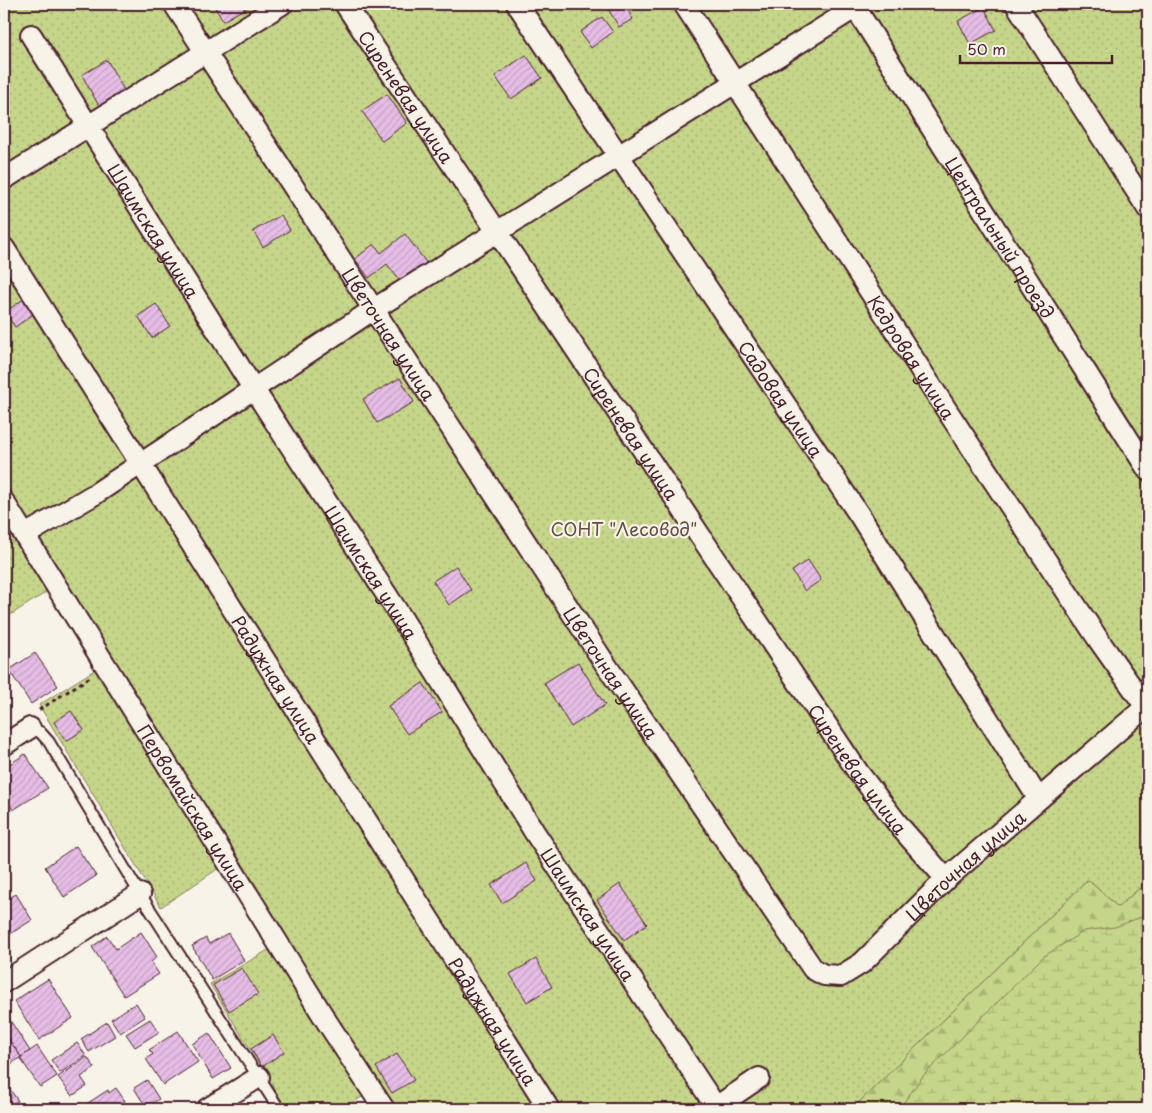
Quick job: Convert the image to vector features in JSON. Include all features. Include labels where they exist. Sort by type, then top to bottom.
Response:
[{"type":"street","name":"Цветочная улица","points":[[174,4],[604,662],[813,969],[824,975],[841,976],[862,963],[946,879],[1147,706]]},
{"type":"street","points":[[4,179],[282,4]]},
{"type":"street","name":"Сиреневая улица","points":[[345,4],[858,772],[901,828],[946,879]]},
{"type":"street","name":"Садовая улица","points":[[517,4],[860,516],[1038,798]]},
{"type":"street","name":"Кедровая улица","points":[[684,4],[1089,626],[1147,706]]},
{"type":"street","points":[[1016,4],[1148,209]]},
{"type":"street","points":[[25,536],[96,494],[374,309],[857,5]]},
{"type":"street","name":"Центральный проезд","points":[[857,5],[1148,470]]},
{"type":"street","name":"Шаимская улица","points":[[31,35],[253,388],[403,620],[535,833],[715,1108],[759,1078]]},
{"type":"street","name":"Радужная улица","points":[[4,248],[142,463],[549,1109]]},
{"type":"street","name":"Первомайская улица","points":[[4,502],[327,1022],[384,1109]]},
{"type":"street","points":[[4,745],[30,728]]},
{"type":"street","points":[[4,982],[140,894]]},
{"type":"street","points":[[207,1109],[259,1077]]},
{"type":"lane","points":[[30,728],[40,732],[49,742],[140,894],[279,1109]]},
{"type":"path","points":[[30,728],[37,711],[106,666]]},
{"type":"green space","name":"СОНТ \"Лесовод\"","points":[[4,4],[1148,4],[1148,881],[1118,907],[1088,880],[852,1109],[377,1109],[367,1094],[342,1109],[287,1109],[210,984],[270,949],[222,866],[161,907],[39,705],[96,669],[48,591],[4,619]]},
{"type":"green space","points":[[1088,880],[1118,907],[1148,881],[1148,1109],[852,1109]]},
{"type":"green space","points":[[1148,912],[1148,1109],[899,1109],[923,1076],[1043,957],[1084,931],[1115,927],[1144,916]]},
{"type":"building","points":[[213,4],[248,4],[249,6],[223,21]]},
{"type":"building","points":[[605,4],[624,4],[633,19],[619,27]]},
{"type":"building","points":[[984,7],[996,30],[970,44],[958,21]]},
{"type":"building","points":[[602,17],[613,32],[591,48],[580,32]]},
{"type":"building","points":[[526,55],[542,78],[511,99],[495,76]]},
{"type":"building","points":[[107,60],[125,92],[99,106],[82,75]]},
{"type":"building","points":[[387,94],[407,123],[382,141],[362,111]]},
{"type":"building","points":[[281,215],[290,230],[263,247],[253,231]]},
{"type":"building","points":[[405,234],[428,265],[403,285],[387,264],[369,278],[355,259],[374,244],[381,253]]},
{"type":"building","points":[[25,298],[35,313],[15,327],[5,312]]},
{"type":"building","points":[[156,304],[170,326],[152,338],[138,316]]},
{"type":"building","points":[[400,378],[414,402],[377,423],[363,399]]},
{"type":"building","points":[[808,560],[821,580],[805,591],[792,571]]},
{"type":"building","points":[[456,566],[471,590],[449,605],[433,581]]},
{"type":"building","points":[[35,653],[58,686],[31,704],[9,670]]},
{"type":"building","points":[[578,662],[605,705],[571,727],[544,683]]},
{"type":"building","points":[[423,683],[442,712],[407,734],[388,706]]},
{"type":"building","points":[[71,711],[84,730],[66,741],[54,722]]},
{"type":"building","points":[[25,754],[48,788],[13,810],[4,795],[4,768]]},
{"type":"building","points":[[76,846],[96,876],[64,897],[45,867]]},
{"type":"building","points":[[526,863],[537,881],[502,903],[491,885]]},
{"type":"building","points":[[620,884],[647,924],[624,940],[597,900]]},
{"type":"building","points":[[16,894],[32,920],[4,938],[4,901]]},
{"type":"building","points":[[141,932],[157,957],[151,962],[159,974],[124,996],[92,947],[107,936],[116,949]]},
{"type":"building","points":[[228,933],[244,960],[212,980],[192,946],[206,938],[209,944]]},
{"type":"building","points":[[536,959],[552,987],[527,1002],[510,974]]},
{"type":"building","points":[[242,968],[258,994],[229,1011],[213,985]]},
{"type":"building","points":[[48,979],[73,1018],[39,1040],[14,1001]]},
{"type":"building","points":[[136,1003],[145,1017],[120,1033],[111,1019]]},
{"type":"building","points":[[4,1011],[30,1051],[21,1057],[4,1032]]},
{"type":"building","points":[[150,1019],[159,1032],[135,1047],[126,1034]]},
{"type":"building","points":[[107,1022],[115,1036],[89,1052],[81,1039]]},
{"type":"building","points":[[178,1031],[198,1062],[163,1085],[146,1059],[153,1054],[149,1050]]},
{"type":"building","points":[[4,1032],[21,1057],[4,1069]]},
{"type":"building","points":[[209,1033],[231,1068],[213,1079],[192,1044]]},
{"type":"building","points":[[273,1035],[284,1052],[262,1067],[251,1049]]},
{"type":"building","points":[[77,1043],[86,1056],[60,1073],[51,1060]]},
{"type":"building","points":[[37,1046],[57,1076],[40,1087],[20,1058]]},
{"type":"building","points":[[397,1054],[414,1080],[392,1093],[376,1067]]},
{"type":"building","points":[[87,1057],[95,1068],[81,1077],[87,1086],[72,1096],[58,1077]]},
{"type":"building","points":[[147,1080],[159,1099],[146,1107],[134,1088]]},
{"type":"building","points":[[4,1083],[18,1101],[4,1109]]},
{"type":"building","points":[[116,1088],[125,1101],[118,1106],[120,1109],[87,1109],[85,1105],[108,1090],[109,1093]]}]
